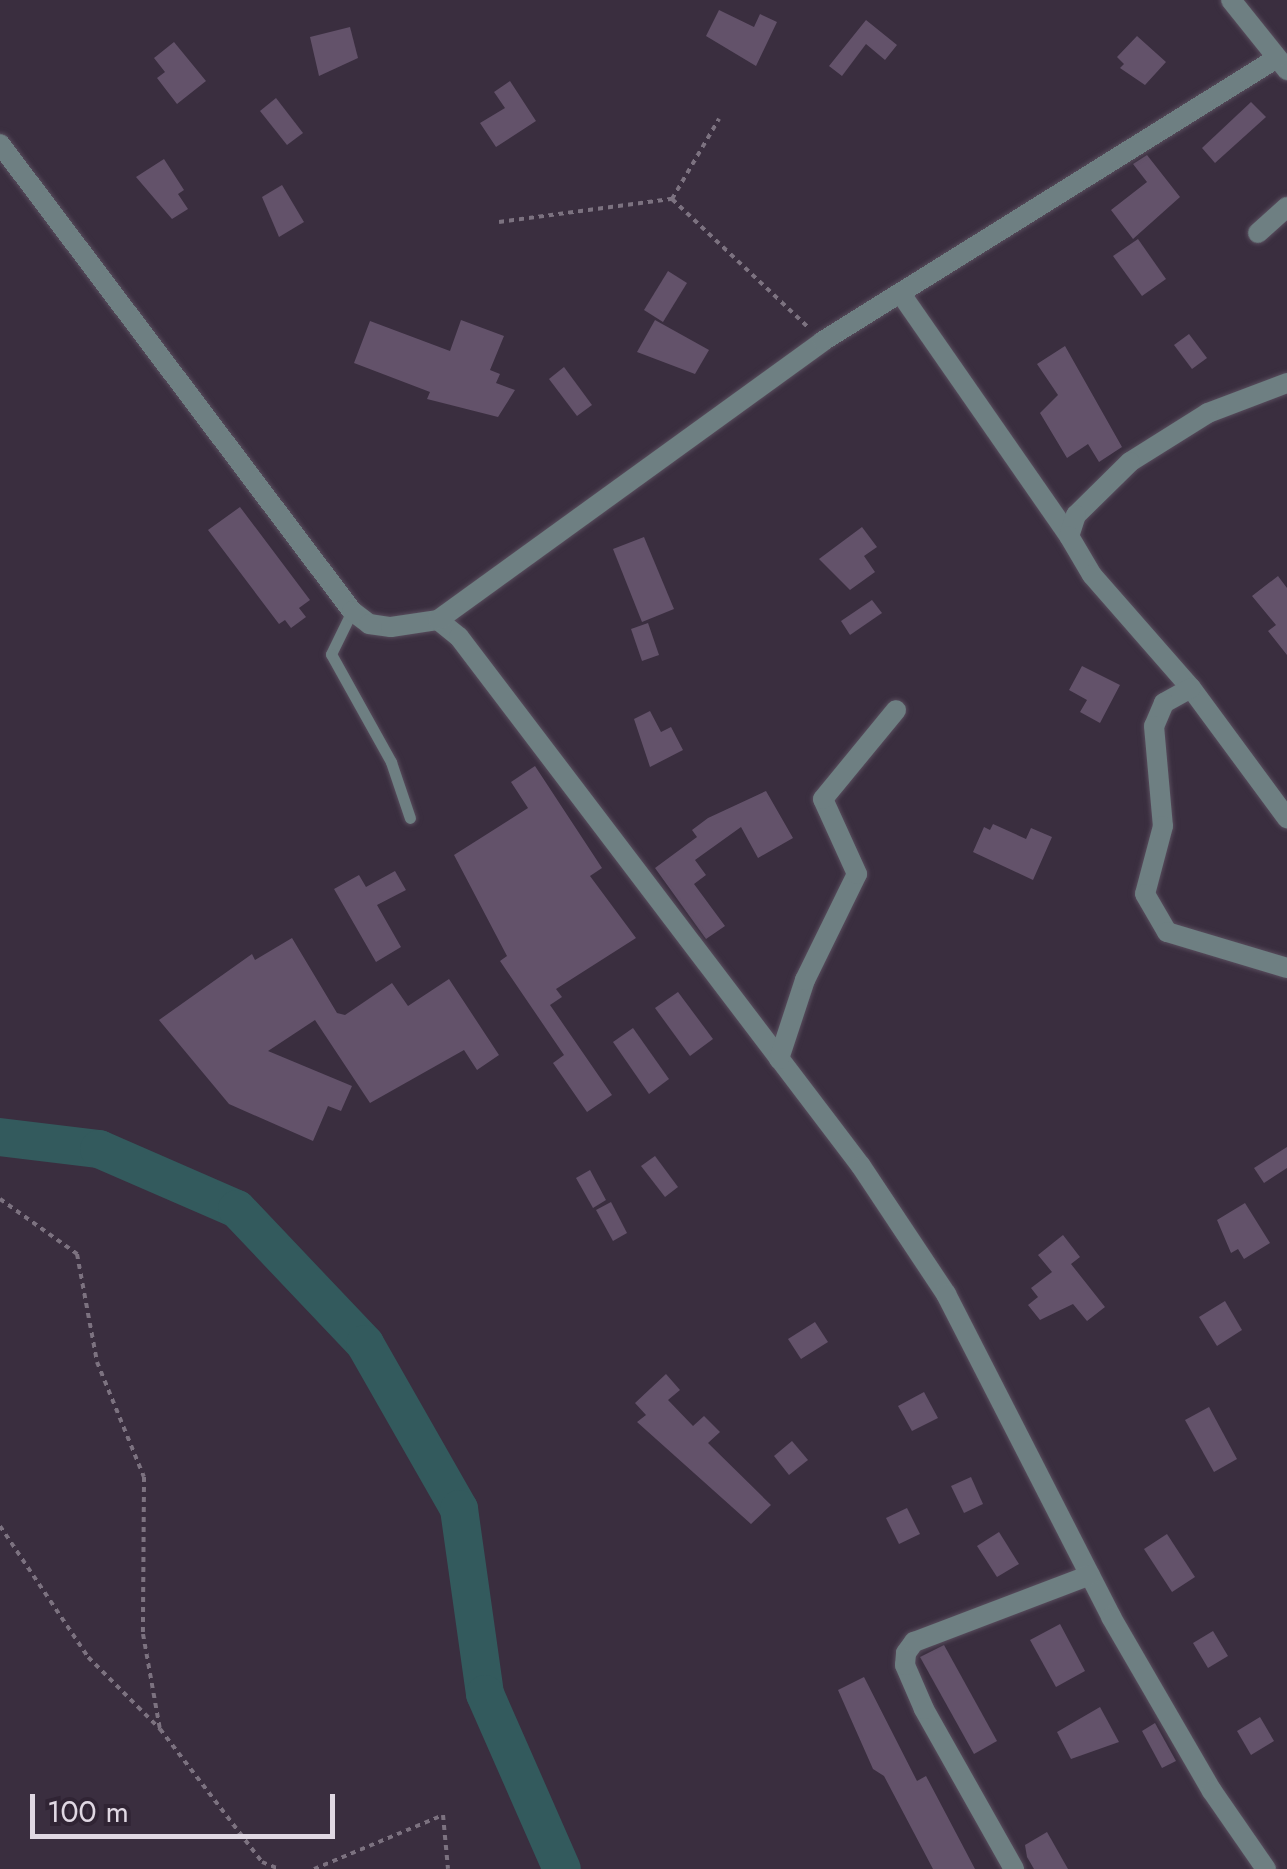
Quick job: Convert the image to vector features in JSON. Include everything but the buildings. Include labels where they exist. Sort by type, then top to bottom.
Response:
[{"type":"street","points":[[0,144],[352,612],[368,624],[391,627],[438,620],[628,476],[822,341],[1282,64],[1231,0]]},
{"type":"street","points":[[1258,233],[1287,207]]},
{"type":"street","points":[[901,294],[1069,536],[1092,576],[1191,688],[1287,818]]},
{"type":"street","points":[[1069,536],[1076,514],[1130,462],[1208,413],[1287,383]]},
{"type":"street","points":[[438,620],[459,638],[780,1059],[923,1255],[1014,1418],[1090,1574],[1212,1791],[1266,1869]]},
{"type":"street","points":[[1191,688],[1164,703],[1154,726],[1163,826],[1145,894],[1167,932],[1287,968]]},
{"type":"street","points":[[780,1059],[805,980],[857,874],[822,798],[896,710]]},
{"type":"street","points":[[1014,1869],[924,1709],[906,1652],[914,1642],[1090,1574]]},
{"type":"lane","points":[[352,612],[331,654],[391,762],[410,818]]},
{"type":"path","points":[[672,199],[719,119]]},
{"type":"path","points":[[499,222],[672,199]]},
{"type":"path","points":[[672,199],[822,341]]},
{"type":"path","points":[[0,1199],[77,1254],[97,1362],[144,1477],[143,1634],[160,1729]]},
{"type":"path","points":[[0,1526],[88,1656],[160,1729],[224,1820],[262,1862],[278,1869]]},
{"type":"path","points":[[314,1869],[443,1815],[448,1869]]},
{"type":"waterway","points":[[0,1137],[99,1149],[237,1209],[365,1344],[459,1509],[485,1694],[562,1869]]}]
